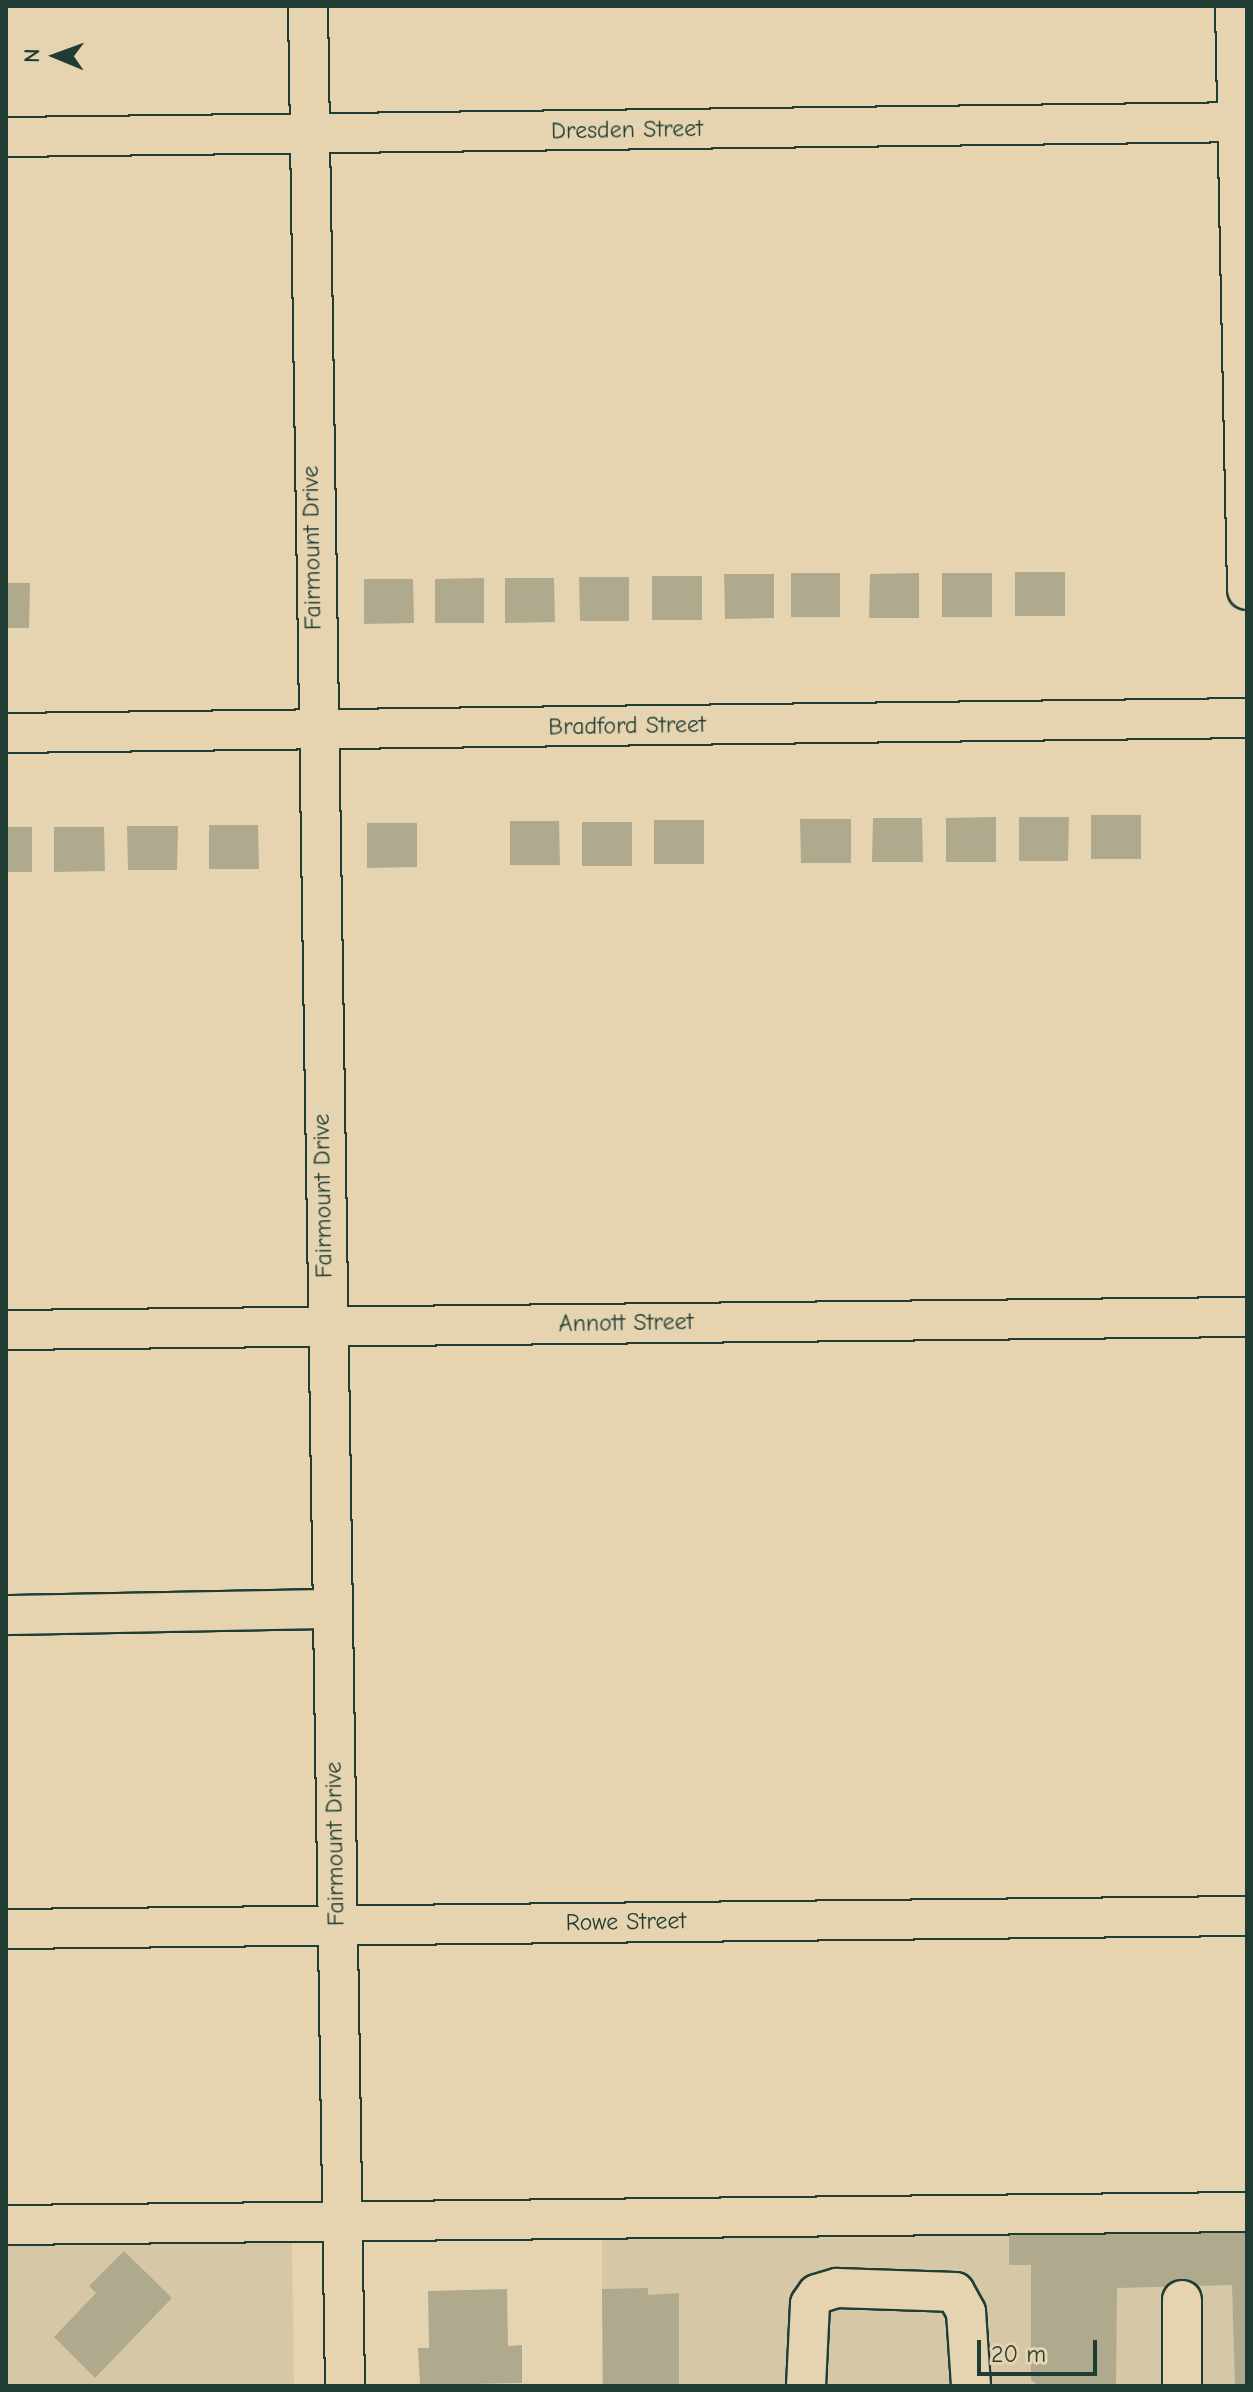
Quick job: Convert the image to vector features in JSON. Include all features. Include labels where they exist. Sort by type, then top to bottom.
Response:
[{"type":"street","name":"Fairmount Drive","points":[[308,6],[307,134],[325,1326],[345,2386]]},
{"type":"street","points":[[1235,6],[1242,122],[1247,590]]},
{"type":"street","name":"Dresden Street","points":[[6,137],[1242,122]]},
{"type":"street","name":"Bradford Street","points":[[6,733],[1247,718]]},
{"type":"street","name":"Annott Street","points":[[6,1330],[1247,1317]]},
{"type":"street","points":[[6,1615],[331,1609]]},
{"type":"street","name":"Rowe Street","points":[[6,1929],[1247,1916]]},
{"type":"street","points":[[6,2225],[1247,2212]]},
{"type":"street","points":[[806,2386],[810,2304],[817,2294],[837,2288],[955,2292],[966,2312],[971,2386]]},
{"type":"street","points":[[1182,2300],[1182,2386]]},
{"type":"shaded area","points":[[1247,2228],[1247,2386],[602,2386],[602,2239]]},
{"type":"shaded area","points":[[292,2239],[294,2386],[6,2386],[6,2243]]},
{"type":"building","points":[[1015,572],[1065,572],[1065,616],[1015,616]]},
{"type":"building","points":[[791,573],[840,573],[840,617],[791,617]]},
{"type":"building","points":[[919,573],[919,618],[869,618],[870,574]]},
{"type":"building","points":[[942,573],[992,573],[992,617],[942,617]]},
{"type":"building","points":[[724,574],[774,574],[774,618],[725,619]]},
{"type":"building","points":[[652,576],[702,576],[702,620],[652,620]]},
{"type":"building","points":[[579,577],[629,577],[629,621],[580,621]]},
{"type":"building","points":[[484,578],[484,623],[435,623],[435,579]]},
{"type":"building","points":[[505,578],[554,578],[555,622],[505,623]]},
{"type":"building","points":[[364,579],[413,579],[414,623],[364,624]]},
{"type":"building","points":[[6,583],[30,583],[29,628],[6,628]]},
{"type":"building","points":[[1091,815],[1141,815],[1141,859],[1091,859]]},
{"type":"building","points":[[996,817],[996,862],[946,862],[946,818]]},
{"type":"building","points":[[1019,817],[1069,817],[1068,861],[1019,861]]},
{"type":"building","points":[[873,818],[922,818],[923,862],[872,862]]},
{"type":"building","points":[[800,819],[851,819],[851,863],[801,863]]},
{"type":"building","points":[[654,820],[704,820],[704,864],[654,864]]},
{"type":"building","points":[[510,821],[559,821],[560,865],[510,865]]},
{"type":"building","points":[[582,822],[632,822],[632,866],[582,866]]},
{"type":"building","points":[[367,823],[417,823],[417,867],[367,868]]},
{"type":"building","points":[[209,825],[258,825],[259,869],[209,869]]},
{"type":"building","points":[[127,826],[178,826],[177,870],[128,870]]},
{"type":"building","points":[[6,827],[32,827],[32,872],[6,872]]},
{"type":"building","points":[[54,827],[104,827],[105,871],[54,872]]},
{"type":"building","points":[[1247,2229],[1247,2386],[1235,2386],[1232,2285],[1117,2288],[1116,2386],[1039,2386],[1031,2380],[1031,2265],[1009,2265],[1009,2231]]},
{"type":"building","points":[[124,2251],[172,2298],[95,2378],[54,2337],[96,2293],[89,2286]]},
{"type":"building","points":[[648,2288],[648,2295],[679,2293],[679,2386],[603,2386],[602,2289]]},
{"type":"building","points":[[507,2289],[508,2346],[522,2345],[522,2383],[420,2385],[418,2348],[429,2348],[428,2291]]}]
